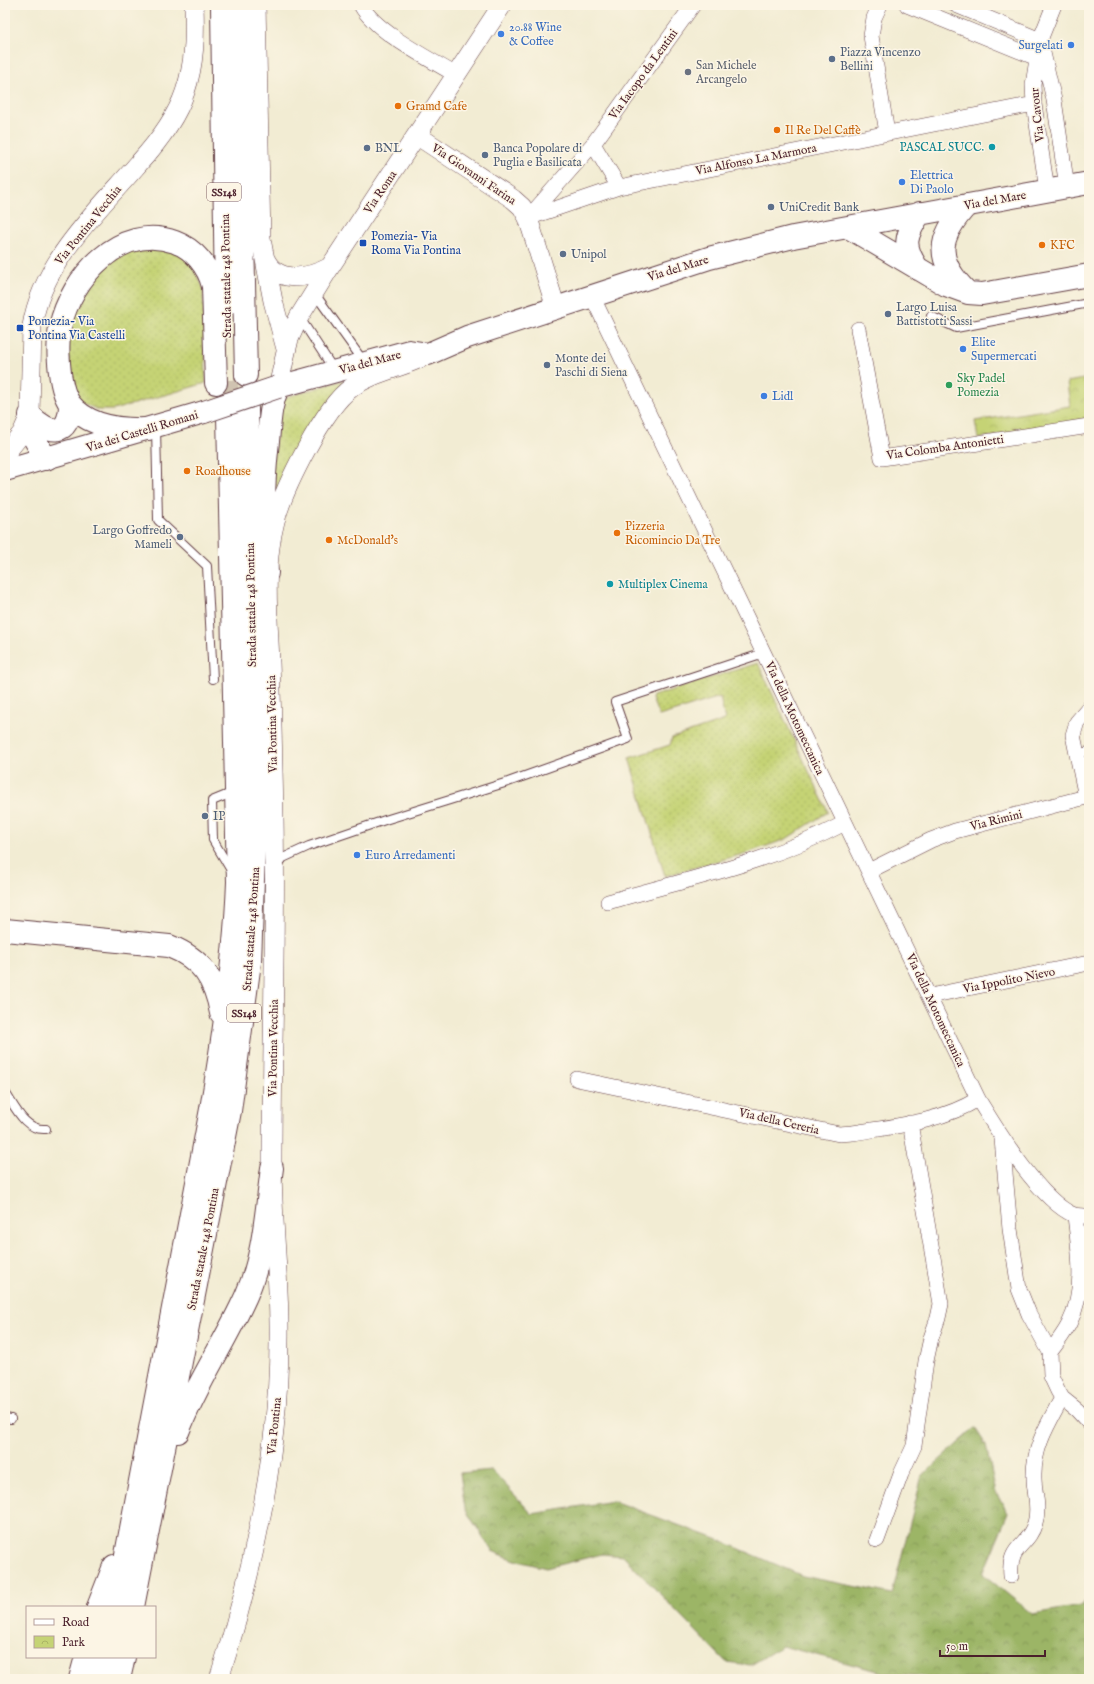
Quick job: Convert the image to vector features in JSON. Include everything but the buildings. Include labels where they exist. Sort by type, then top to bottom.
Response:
[{"type":"main road","name":"Strada statale 148 Pontina","points":[[222,5],[230,379]]},
{"type":"main road","name":"Strada statale 148 Pontina","points":[[230,379],[238,5]]},
{"type":"main road","name":"Via del Mare","points":[[278,387],[409,351],[428,354],[467,337],[709,258],[793,237],[1089,183]]},
{"type":"main road","points":[[966,205],[948,228],[944,238],[944,253],[953,277],[968,293]]},
{"type":"main road","points":[[918,269],[909,255],[907,245],[909,233],[920,213]]},
{"type":"main road","points":[[848,228],[946,285],[968,293],[982,294],[1089,275]]},
{"type":"main road","points":[[30,416],[41,426],[49,430],[57,430],[64,426],[69,418],[70,404],[61,378],[58,348],[60,327],[69,303],[78,285],[100,258],[120,246],[144,238],[159,238],[179,244],[199,259],[208,271],[214,292],[230,379]]},
{"type":"main road","points":[[267,573],[264,537],[265,470],[271,405],[278,387]]},
{"type":"main road","name":"Via dei Castelli Romani","points":[[5,470],[152,428],[225,413],[278,387]]},
{"type":"main road","points":[[70,404],[86,417],[100,423],[126,429],[152,428]]},
{"type":"main road","name":"Strada statale 148 Pontina","points":[[116,1606],[211,1110],[224,1029],[232,958],[238,882],[237,791],[229,475],[225,413]]},
{"type":"main road","name":"Strada statale 148 Pontina","points":[[133,1606],[230,1111],[242,1035],[250,962],[255,824],[225,413]]},
{"type":"main road","points":[[30,416],[34,438],[46,459]]},
{"type":"main road","points":[[5,930],[161,944],[176,949],[194,960],[208,975],[219,997],[224,1029]]},
{"type":"main road","points":[[154,1499],[188,1405],[239,1311],[253,1278],[263,1238],[272,1168]]},
{"type":"main road","points":[[98,1606],[133,1521]]},
{"type":"main road","points":[[80,1679],[86,1658]]},
{"type":"main road","points":[[103,1679],[107,1658]]},
{"type":"main road","points":[[119,1679],[124,1658]]},
{"type":"street","name":"Via Pontina Vecchia","points":[[5,454],[22,433],[30,416],[31,342],[35,312],[39,297],[54,266],[66,249],[157,143],[178,109],[185,92],[194,54],[196,35],[194,5]]},
{"type":"street","points":[[256,5],[262,246],[273,301],[286,349]]},
{"type":"street","points":[[361,5],[370,18],[387,32],[456,76]]},
{"type":"street","name":"Via Roma","points":[[278,387],[286,349],[299,317],[330,267],[418,136],[502,5]]},
{"type":"street","name":"Via Iacopo da Lentini","points":[[528,218],[593,144],[693,5]]},
{"type":"street","points":[[880,5],[872,28],[872,45],[887,133]]},
{"type":"street","points":[[907,5],[1037,58]]},
{"type":"street","points":[[956,5],[1040,40]]},
{"type":"street","name":"Via Cavour","points":[[1054,5],[1040,40],[1034,77],[1034,104],[1057,188]]},
{"type":"street","name":"Via Cavour","points":[[1040,40],[1053,96],[1057,188]]},
{"type":"street","name":"Via Alfonso La Marmora","points":[[528,218],[619,187],[1034,104]]},
{"type":"street","name":"Via Giovanni Farina","points":[[418,136],[516,201],[528,218],[556,308]]},
{"type":"street","points":[[593,144],[619,187]]},
{"type":"street","points":[[262,246],[269,265],[282,275],[306,276],[330,267]]},
{"type":"street","name":"Via della Motomeccanica","points":[[592,296],[930,996],[978,1099],[1020,1164],[1055,1202],[1082,1216],[1078,1293],[1075,1311],[1069,1325],[1050,1352]]},
{"type":"street","name":"Via Colomba Antonietti","points":[[858,329],[882,458],[1089,426]]},
{"type":"street","name":"Via Pontina Vecchia","points":[[272,1168],[275,870],[267,573],[274,524],[280,506],[303,458],[334,404],[351,388],[359,383],[413,363],[428,354]]},
{"type":"street","name":"Via Rimini","points":[[869,871],[951,832],[1086,797],[1082,753],[1073,741],[1074,728],[1079,719],[1089,708]]},
{"type":"street","points":[[608,902],[775,855],[809,842],[846,823]]},
{"type":"street","name":"Via Ippolito Nievo","points":[[930,996],[1089,963]]},
{"type":"street","name":"Via della Cereria","points":[[577,1079],[830,1133],[853,1134],[910,1123],[953,1112],[978,1099]]},
{"type":"street","points":[[877,1540],[901,1474],[914,1446],[926,1361],[941,1304],[910,1123]]},
{"type":"street","name":"Via della Motomeccanica","points":[[1002,1138],[1010,1229],[1019,1289],[1029,1314],[1050,1352],[1051,1376],[1062,1398],[1077,1410],[1089,1423]]},
{"type":"street","name":"Via Pontina","points":[[219,1679],[255,1554],[268,1479],[278,1399],[279,1284],[272,1168]]},
{"type":"street","points":[[1011,1576],[1011,1558],[1028,1536],[1035,1523],[1037,1513],[1034,1464],[1038,1444],[1062,1398]]},
{"type":"lane","points":[[314,293],[364,363]]},
{"type":"lane","points":[[931,316],[956,328],[1089,303]]},
{"type":"lane","points":[[299,317],[334,371]]},
{"type":"lane","points":[[152,428],[158,520],[207,566],[213,679]]},
{"type":"lane","points":[[275,870],[283,858],[309,846],[385,820],[508,782],[628,739],[615,702],[764,653]]},
{"type":"lane","points":[[5,1092],[27,1123],[37,1128],[46,1129]]},
{"type":"green space","points":[[132,246],[175,251],[191,263],[203,287],[206,383],[113,410],[98,410],[74,399],[66,337],[85,283]]},
{"type":"green space","points":[[351,378],[275,500],[270,473],[283,398]]},
{"type":"green space","points":[[1089,378],[1089,419],[978,439],[975,421],[1070,406],[1067,382]]},
{"type":"green space","points":[[758,663],[828,812],[786,839],[750,852],[665,876],[629,758],[670,745],[672,738],[725,720],[720,697],[659,716],[652,699],[653,696]]},
{"type":"green space","points":[[975,1428],[986,1445],[996,1493],[1008,1513],[983,1574],[1032,1614],[1081,1606],[1089,1597],[1089,1679],[953,1679],[885,1673],[782,1646],[751,1665],[726,1662],[623,1556],[602,1554],[546,1568],[515,1560],[492,1551],[465,1509],[460,1473],[492,1470],[532,1514],[613,1501],[719,1540],[803,1576],[892,1594],[922,1476]]},
{"type":"tunnel","points":[[227,380],[228,415]]},
{"type":"place","name":"20.88 Wine & Coffee","points":[[501,34]]},
{"type":"place","name":"Surgelati","points":[[1071,45]]},
{"type":"place","name":"Piazza Vincenzo Bellini","points":[[832,59]]},
{"type":"place","name":"San Michele Arcangelo","points":[[688,72]]},
{"type":"place","name":"Gramd Cafe","points":[[398,106]]},
{"type":"place","name":"Il Re Del Caffè","points":[[777,130]]},
{"type":"place","name":"PASCAL SUCC.","points":[[992,147]]},
{"type":"place","name":"BNL","points":[[367,148]]},
{"type":"place","name":"Banca Popolare di Puglia e Basilicata","points":[[485,155]]},
{"type":"place","name":"Elettrica Di Paolo","points":[[902,182]]},
{"type":"place","name":"UniCredit Bank","points":[[771,207]]},
{"type":"place","name":"Pomezia- Via Roma Via Pontina","points":[[363,243]]},
{"type":"place","name":"KFC","points":[[1042,245]]},
{"type":"place","name":"Unipol","points":[[563,254]]},
{"type":"place","name":"Largo Luisa Battistotti Sassi","points":[[888,314]]},
{"type":"place","name":"Pomezia- Via Pontina Via Castelli","points":[[20,328]]},
{"type":"place","name":"Elite Supermercati","points":[[963,349]]},
{"type":"place","name":"Monte dei Paschi di Siena","points":[[547,365]]},
{"type":"place","name":"Sky Padel Pomezia","points":[[949,385]]},
{"type":"place","name":"Lidl","points":[[764,396]]},
{"type":"place","name":"Roadhouse","points":[[187,471]]},
{"type":"place","name":"Pizzeria Ricomincio Da Tre","points":[[617,533]]},
{"type":"place","name":"Largo Goffredo Mameli","points":[[180,537]]},
{"type":"place","name":"McDonald's","points":[[329,540]]},
{"type":"place","name":"Multiplex Cinema","points":[[610,584]]},
{"type":"place","name":"IP","points":[[205,816]]},
{"type":"place","name":"Euro Arredamenti","points":[[357,855]]}]
